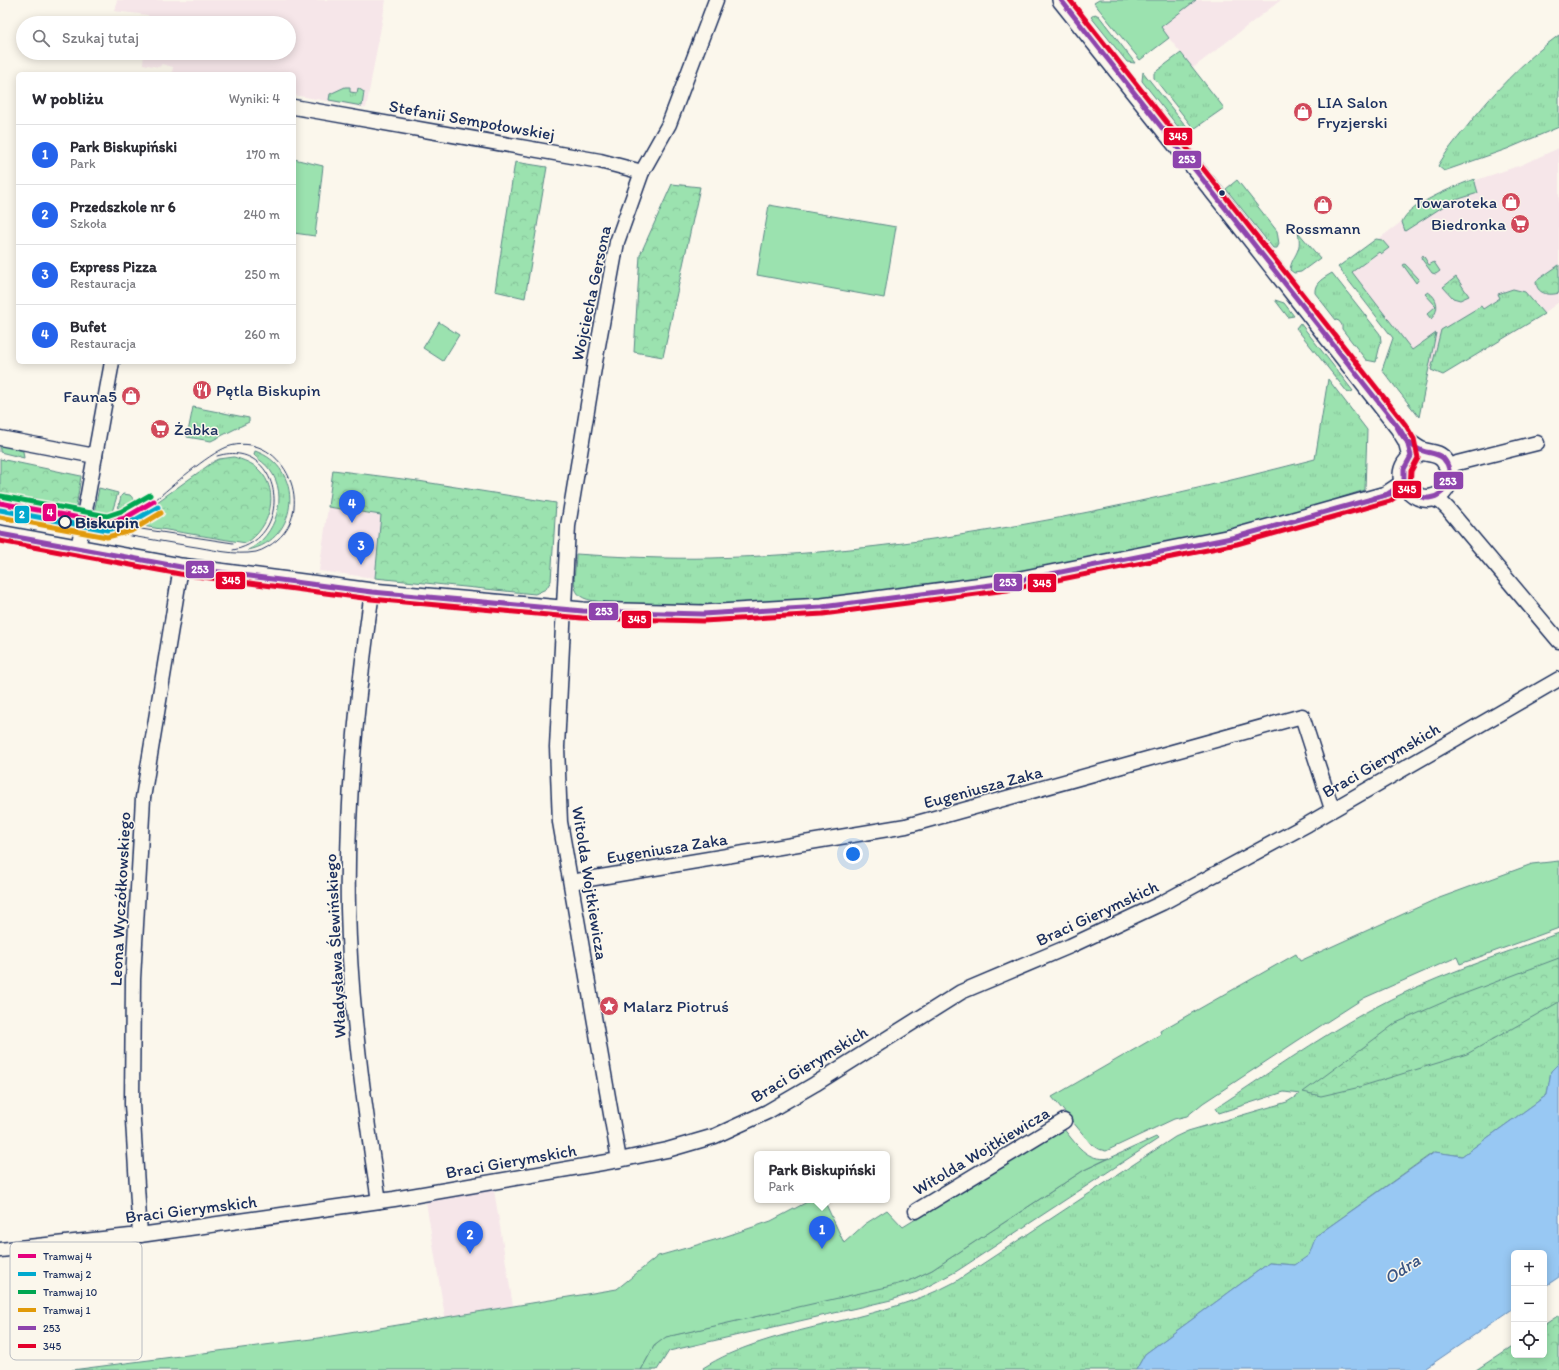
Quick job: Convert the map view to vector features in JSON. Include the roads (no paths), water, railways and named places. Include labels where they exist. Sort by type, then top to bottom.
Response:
[{"type":"street","name":"Wojciecha Gersona","points":[[563,609],[570,503],[617,242],[642,172],[669,124],[716,0]]},
{"type":"street","points":[[1061,0],[1226,207],[1413,450],[1434,452],[1450,464]]},
{"type":"street","name":"Stefanii Sempołowskiej","points":[[296,107],[600,161],[642,172]]},
{"type":"street","points":[[78,549],[112,364]]},
{"type":"street","points":[[0,438],[95,456]]},
{"type":"street","points":[[1450,464],[1537,443]]},
{"type":"street","points":[[1413,450],[1402,473],[1407,488],[1420,498],[1437,495],[1449,483],[1450,464]]},
{"type":"street","points":[[0,534],[181,567],[372,592],[631,614],[703,614],[806,609],[952,591],[1059,574],[1261,531],[1407,488]]},
{"type":"street","points":[[1437,495],[1440,502],[1448,509],[1559,641]]},
{"type":"street","name":"Leona Wyczółkowskiego","points":[[140,1235],[132,1088],[133,979],[142,806],[181,567]]},
{"type":"street","name":"Władysława Ślewińskiego","points":[[372,592],[354,740],[348,849],[348,909],[361,1074],[379,1201]]},
{"type":"street","name":"Witolda Wojtkiewicza","points":[[563,609],[557,746],[560,822],[619,1160]]},
{"type":"street","name":"Braci Gierymskich","points":[[75,1242],[140,1235],[379,1201],[619,1160],[667,1150],[708,1138],[767,1112],[815,1084],[961,992],[1070,946],[1144,912],[1252,855],[1511,708],[1559,679]]},
{"type":"street","name":"Eugeniusza Zaka","points":[[571,882],[906,826],[1302,716],[1332,809]]},
{"type":"street","name":"Witolda Wojtkiewicza","points":[[916,1211],[1064,1121]]},
{"type":"street","name":"Braci Gierymskich","points":[[0,1250],[10,1249]]},
{"type":"water","name":"Odra","points":[[1559,1063],[1559,1277],[1547,1285],[1547,1250],[1511,1250],[1511,1310],[1423,1370],[1136,1370],[1145,1354],[1269,1263],[1295,1265],[1309,1255],[1316,1236],[1435,1152],[1462,1156],[1547,1095],[1551,1071]]},
{"type":"tram line","points":[[65,524],[223,552],[248,553],[262,550],[277,540],[289,525],[294,508],[293,490],[287,474],[277,459],[263,449],[246,444],[227,447],[219,451],[190,471],[154,501]]},
{"type":"tram line","points":[[217,456],[239,454],[256,461],[267,474],[273,491],[273,510],[267,527],[254,542],[233,550]]},
{"type":"tram line","name":"10","points":[[1,496],[107,516],[122,511],[150,495]]},
{"type":"tram line","name":"4","points":[[0,503],[107,523],[125,518],[154,501]]},
{"type":"tram line","name":"2","points":[[0,510],[107,530],[128,524],[158,507]]},
{"type":"tram line","name":"1","points":[[0,517],[107,537],[131,531],[161,513]]},
{"type":"tram line","points":[[95,522],[233,543]]},
{"type":"place","name":"LIA Salon Fryzjerski","points":[[1303,112]]},
{"type":"place","name":"Towaroteka","points":[[1511,202]]},
{"type":"place","name":"Rossmann","points":[[1323,205]]},
{"type":"place","name":"Biedronka","points":[[1520,224]]},
{"type":"place","name":"Pętla Biskupin","points":[[202,390]]},
{"type":"place","name":"Fauna5","points":[[131,396]]},
{"type":"place","name":"Żabka","points":[[160,429]]},
{"type":"place","name":"Biskupin","points":[[65,522]]},
{"type":"place","name":"Bufet","points":[[352,523]]},
{"type":"place","name":"Express Pizza","points":[[361,565]]},
{"type":"place","name":"Malarz Piotruś","points":[[609,1006]]},
{"type":"place","name":"Park Biskupiński","points":[[822,1249]]},
{"type":"place","name":"Przedszkole nr 6","points":[[470,1254]]}]
